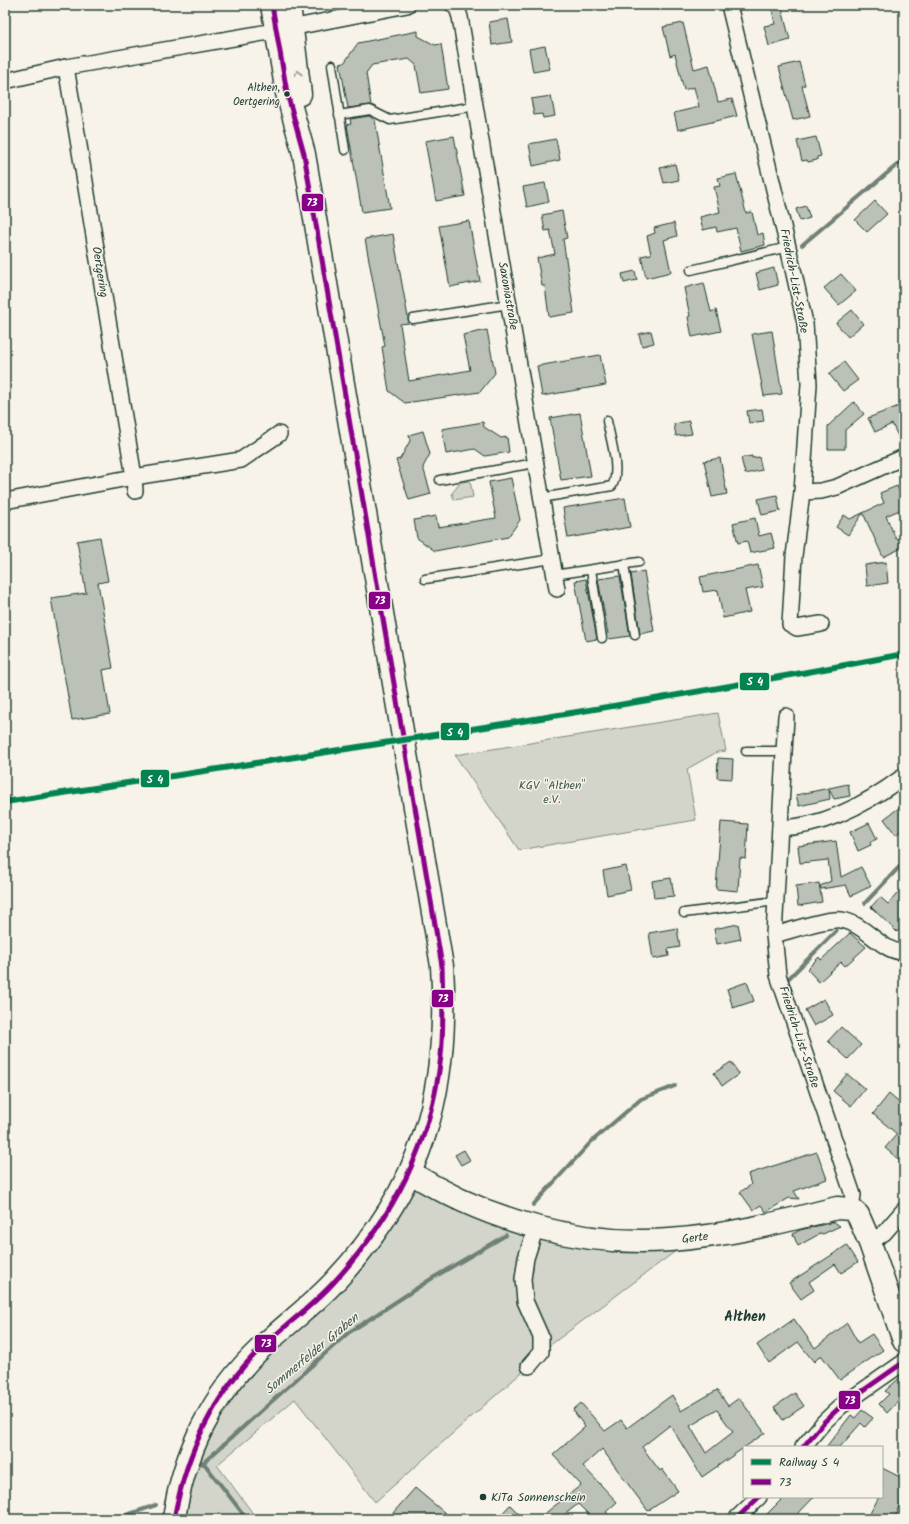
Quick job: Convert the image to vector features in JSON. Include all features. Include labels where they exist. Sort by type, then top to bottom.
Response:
[{"type":"main road","points":[[174,1519],[183,1476],[195,1442],[212,1408],[236,1375],[261,1348],[334,1282],[363,1250],[389,1214],[410,1172],[429,1125],[439,1075],[444,997],[442,966],[304,154],[300,93],[284,29],[272,5]]},
{"type":"main road","points":[[284,29],[289,5]]},
{"type":"main road","name":"Gerte","points":[[410,1172],[427,1183],[496,1214],[536,1227],[600,1239],[623,1241],[669,1241],[736,1232],[837,1208],[851,1209]]},
{"type":"main road","points":[[851,1209],[858,1215],[870,1243],[904,1341]]},
{"type":"street","name":"Saxoniastraße","points":[[453,5],[457,8],[460,17],[556,582]]},
{"type":"street","name":"Friedrich-List-Straße","points":[[729,5],[805,323],[809,384],[802,492],[794,556],[790,624],[797,628],[822,624]]},
{"type":"street","points":[[5,82],[66,66],[284,29],[399,6]]},
{"type":"street","name":"Oertgering","points":[[66,66],[134,484]]},
{"type":"street","points":[[5,501],[134,484],[241,460],[279,434]]},
{"type":"street","points":[[802,492],[821,492],[837,487],[904,457]]},
{"type":"street","name":"Friedrich-List-Straße","points":[[786,716],[774,935],[778,975],[853,1196],[851,1209]]},
{"type":"street","points":[[780,828],[808,826],[826,820],[887,789],[904,776]]},
{"type":"street","points":[[774,935],[840,920],[852,922],[868,932],[884,945],[899,952],[904,952]]},
{"type":"street","points":[[870,1243],[884,1234],[904,1210]]},
{"type":"street","points":[[530,1366],[541,1352],[541,1337],[525,1301],[523,1279],[526,1258],[536,1227]]},
{"type":"street","points":[[804,1446],[824,1422],[841,1406],[904,1362]]},
{"type":"street","points":[[736,1519],[758,1498]]},
{"type":"lane","points":[[332,64],[345,150]]},
{"type":"lane","points":[[339,115],[370,110],[390,120],[475,106]]},
{"type":"lane","points":[[691,270],[788,247]]},
{"type":"lane","points":[[413,319],[509,304]]},
{"type":"lane","points":[[541,498],[612,486],[615,481],[616,470],[607,421]]},
{"type":"lane","points":[[440,480],[535,463]]},
{"type":"lane","points":[[425,579],[552,559]]},
{"type":"lane","points":[[556,582],[590,570],[639,562]]},
{"type":"lane","points":[[624,564],[635,635]]},
{"type":"lane","points":[[590,570],[602,638]]},
{"type":"lane","points":[[746,751],[784,751]]},
{"type":"lane","points":[[684,913],[776,901]]},
{"type":"green space","points":[[470,481],[473,497],[454,500],[452,493],[461,482]]},
{"type":"green space","name":"KGV \"Althen\" e.V.","points":[[718,713],[726,751],[717,752],[687,769],[696,820],[519,850],[455,755]]},
{"type":"green space","points":[[411,1173],[536,1227],[693,1238],[541,1352],[529,1366],[375,1502],[295,1399],[217,1465],[257,1519],[174,1519],[195,1442]]},
{"type":"building","points":[[771,5],[781,5],[790,40],[769,46],[764,26],[775,24]]},
{"type":"building","points":[[508,19],[512,42],[492,45],[489,22]]},
{"type":"building","points":[[683,23],[694,69],[709,65],[718,102],[732,99],[737,116],[678,130],[674,113],[699,107],[694,87],[684,90],[675,54],[670,56],[663,27]]},
{"type":"building","points":[[418,31],[418,36],[435,45],[441,44],[448,89],[421,93],[416,65],[409,59],[372,65],[366,73],[371,105],[348,108],[340,64],[344,63],[358,43]]},
{"type":"building","points":[[545,46],[550,69],[533,72],[529,49]]},
{"type":"building","points":[[799,62],[805,85],[802,86],[810,116],[793,120],[779,67]]},
{"type":"building","points":[[551,96],[555,116],[543,118],[542,114],[534,115],[531,99]]},
{"type":"building","points":[[369,116],[375,120],[390,208],[362,212],[347,125],[351,124],[350,119]]},
{"type":"building","points":[[454,136],[465,196],[436,201],[425,141]]},
{"type":"building","points":[[816,137],[821,156],[817,157],[817,160],[808,162],[807,160],[802,161],[797,141]]},
{"type":"building","points":[[556,139],[560,160],[533,166],[529,144]]},
{"type":"building","points":[[675,164],[679,180],[664,183],[660,168]]},
{"type":"building","points":[[736,174],[746,213],[752,212],[757,235],[763,233],[765,245],[741,251],[736,228],[717,232],[716,227],[703,230],[700,217],[720,212],[714,187],[720,186],[718,178]]},
{"type":"building","points":[[545,183],[549,202],[527,207],[523,187]]},
{"type":"building","points":[[875,201],[887,214],[867,232],[855,220]]},
{"type":"building","points":[[806,206],[810,218],[800,221],[796,209]]},
{"type":"building","points":[[562,211],[567,238],[563,239],[574,313],[549,317],[545,286],[542,286],[537,258],[555,254],[550,230],[545,231],[542,215]]},
{"type":"building","points":[[469,221],[480,281],[450,287],[439,226]]},
{"type":"building","points":[[674,223],[677,236],[664,240],[671,272],[646,278],[641,256],[651,254],[647,236],[655,233],[654,228]]},
{"type":"building","points":[[393,234],[409,323],[400,324],[409,381],[470,370],[463,335],[487,330],[495,373],[480,392],[405,403],[389,391],[382,347],[385,346],[365,239]]},
{"type":"building","points":[[774,268],[778,285],[760,290],[756,273]]},
{"type":"building","points":[[635,271],[637,280],[624,283],[622,274]]},
{"type":"building","points":[[841,274],[856,291],[839,305],[824,288]]},
{"type":"building","points":[[704,283],[711,312],[716,310],[721,331],[692,337],[688,317],[690,316],[684,288]]},
{"type":"building","points":[[852,310],[863,324],[848,337],[836,323]]},
{"type":"building","points":[[651,331],[654,343],[642,346],[639,334]]},
{"type":"building","points":[[772,331],[782,394],[764,396],[752,334]]},
{"type":"building","points":[[600,355],[606,385],[542,396],[537,366]]},
{"type":"building","points":[[844,362],[858,380],[843,391],[829,374]]},
{"type":"building","points":[[854,402],[864,414],[845,430],[845,449],[828,449],[828,426]]},
{"type":"building","points":[[904,404],[904,448],[892,424],[875,432],[868,418]]},
{"type":"building","points":[[762,409],[764,421],[749,423],[747,411]]},
{"type":"building","points":[[580,413],[591,476],[561,480],[550,418]]},
{"type":"building","points":[[689,421],[692,434],[676,436],[674,424]]},
{"type":"building","points":[[483,422],[484,427],[501,438],[507,437],[509,452],[485,456],[475,449],[446,454],[442,429]]},
{"type":"building","points":[[423,431],[430,454],[423,467],[431,494],[409,500],[396,460],[400,459],[410,441],[409,435]]},
{"type":"building","points":[[752,456],[752,458],[759,457],[762,470],[745,474],[741,458]]},
{"type":"building","points":[[720,458],[727,494],[712,497],[704,461]]},
{"type":"building","points":[[511,478],[520,520],[508,537],[435,551],[417,538],[414,520],[436,516],[438,527],[496,518],[489,482]]},
{"type":"building","points":[[897,486],[904,503],[904,508],[886,516],[896,539],[904,536],[904,547],[883,557],[863,513],[848,535],[836,527],[844,515],[850,519],[884,503],[880,493]]},
{"type":"building","points":[[777,495],[780,511],[762,515],[758,499]]},
{"type":"building","points":[[625,498],[630,527],[568,538],[563,508]]},
{"type":"building","points":[[755,518],[759,536],[771,533],[775,548],[750,553],[747,541],[738,543],[733,523]]},
{"type":"building","points":[[100,537],[108,581],[98,583],[113,668],[103,670],[110,714],[72,720],[51,598],[86,593],[77,541]]},
{"type":"building","points":[[886,562],[888,583],[867,586],[865,565]]},
{"type":"building","points":[[758,565],[763,587],[745,590],[750,612],[723,618],[718,590],[703,592],[700,577]]},
{"type":"building","points":[[644,571],[654,631],[640,634],[631,574]]},
{"type":"building","points":[[620,576],[630,636],[609,639],[598,579]]},
{"type":"building","points":[[586,579],[597,639],[586,641],[575,581]]},
{"type":"building","points":[[718,758],[733,759],[732,779],[717,778]]},
{"type":"building","points":[[848,784],[850,796],[834,799],[829,789],[830,799],[799,806],[796,795]]},
{"type":"building","points":[[904,804],[904,828],[896,835],[884,819]]},
{"type":"building","points":[[721,822],[748,824],[746,859],[740,858],[738,891],[716,889]]},
{"type":"building","points":[[869,823],[877,839],[870,842],[871,845],[858,851],[850,832]]},
{"type":"building","points":[[836,841],[841,877],[861,867],[871,886],[851,896],[846,885],[821,889],[820,886],[831,881],[828,860],[800,863],[798,846]]},
{"type":"building","points":[[626,866],[631,890],[607,895],[603,871]]},
{"type":"building","points":[[671,878],[674,896],[654,898],[652,881]]},
{"type":"building","points":[[819,883],[822,902],[798,906],[796,886]]},
{"type":"building","points":[[904,886],[904,924],[897,932],[871,907],[880,897],[888,904]]},
{"type":"building","points":[[738,924],[741,939],[717,944],[714,929]]},
{"type":"building","points":[[677,928],[680,947],[668,949],[669,956],[653,959],[649,933]]},
{"type":"building","points":[[850,933],[866,947],[845,966],[841,962],[819,982],[807,969],[819,957],[821,960]]},
{"type":"building","points":[[747,982],[754,1001],[733,1008],[727,989]]},
{"type":"building","points":[[824,999],[833,1015],[814,1026],[805,1010]]},
{"type":"building","points":[[841,1027],[861,1045],[848,1059],[828,1041]]},
{"type":"building","points":[[731,1062],[739,1074],[722,1086],[714,1073]]},
{"type":"building","points":[[847,1074],[865,1089],[851,1106],[833,1091]]},
{"type":"building","points":[[889,1094],[904,1107],[904,1164],[885,1148],[897,1134],[873,1114]]},
{"type":"building","points":[[464,1150],[470,1160],[461,1165],[455,1155]]},
{"type":"building","points":[[817,1152],[827,1179],[794,1191],[799,1199],[789,1198],[766,1212],[761,1205],[753,1210],[740,1192],[751,1185],[748,1174]]},
{"type":"building","points":[[834,1222],[840,1226],[823,1234],[821,1233],[798,1246],[793,1234],[800,1230]]},
{"type":"building","points":[[847,1245],[858,1262],[841,1273],[835,1264],[809,1282],[814,1290],[801,1299],[789,1283]]},
{"type":"building","points":[[794,1319],[815,1348],[847,1323],[858,1343],[872,1334],[883,1350],[840,1380],[821,1355],[814,1362],[798,1342],[769,1363],[757,1345]]},
{"type":"building","points":[[904,1374],[904,1395],[887,1413],[879,1404],[889,1394],[885,1391]]},
{"type":"building","points":[[717,1390],[728,1406],[739,1398],[765,1433],[746,1446],[743,1446],[743,1448],[702,1477],[670,1425],[642,1447],[660,1471],[662,1469],[678,1491],[648,1511],[602,1449],[583,1466],[617,1502],[606,1512],[613,1519],[593,1519],[578,1504],[559,1519],[538,1519],[581,1485],[553,1455],[585,1427],[573,1410],[581,1403],[605,1431],[621,1420],[627,1428],[672,1395],[681,1411]],"holes":[[[717,1410],[733,1432],[706,1453],[690,1426]]]},
{"type":"building","points":[[795,1393],[804,1406],[783,1420],[774,1407]]},
{"type":"building","points":[[862,1410],[873,1418],[865,1427],[861,1423],[841,1446],[827,1446],[851,1415],[855,1418]]},
{"type":"building","points":[[883,1468],[904,1479],[904,1498],[894,1519],[867,1519],[878,1498],[883,1498]]},
{"type":"building","points":[[415,1488],[452,1519],[398,1519],[392,1514]]},
{"type":"building","points":[[783,1498],[813,1498],[793,1519],[762,1519]]},
{"type":"building","points":[[510,1505],[524,1519],[497,1519]]},
{"type":"waterway","points":[[802,245],[904,159]]},
{"type":"waterway","name":"Sommerfelder Graben","points":[[865,903],[904,862]]},
{"type":"waterway","name":"Sommerfelder Graben","points":[[787,980],[836,931]]},
{"type":"waterway","name":"Sommerfelder Graben","points":[[533,1205],[591,1142],[641,1099],[675,1086]]},
{"type":"waterway","name":"Sommerfelder Graben","points":[[202,1464],[348,1333],[431,1279],[506,1235]]},
{"type":"waterway","points":[[203,1462],[247,1519]]},
{"type":"waterway","name":"Sommerfelder Graben","points":[[115,1519],[156,1505]]},
{"type":"transit line","name":"73","points":[[174,1519],[179,1495],[194,1448],[204,1426],[229,1385],[261,1348],[318,1299],[335,1281],[375,1231],[392,1204],[419,1149],[429,1119],[436,1088],[442,1045],[442,966],[304,154],[287,93],[272,5]]},
{"type":"transit line","points":[[5,802],[343,750],[680,695],[904,654]]},
{"type":"transit line","name":"73","points":[[804,1446],[824,1422],[841,1406],[904,1362]]},
{"type":"transit line","name":"73","points":[[736,1519],[758,1498]]},
{"type":"place","name":"Althen, Oertgering","points":[[287,94]]},
{"type":"place","name":"KiTa Sonnenschein","points":[[483,1497]]},
{"type":"district","name":"Althen","points":[[745,1317]]}]
